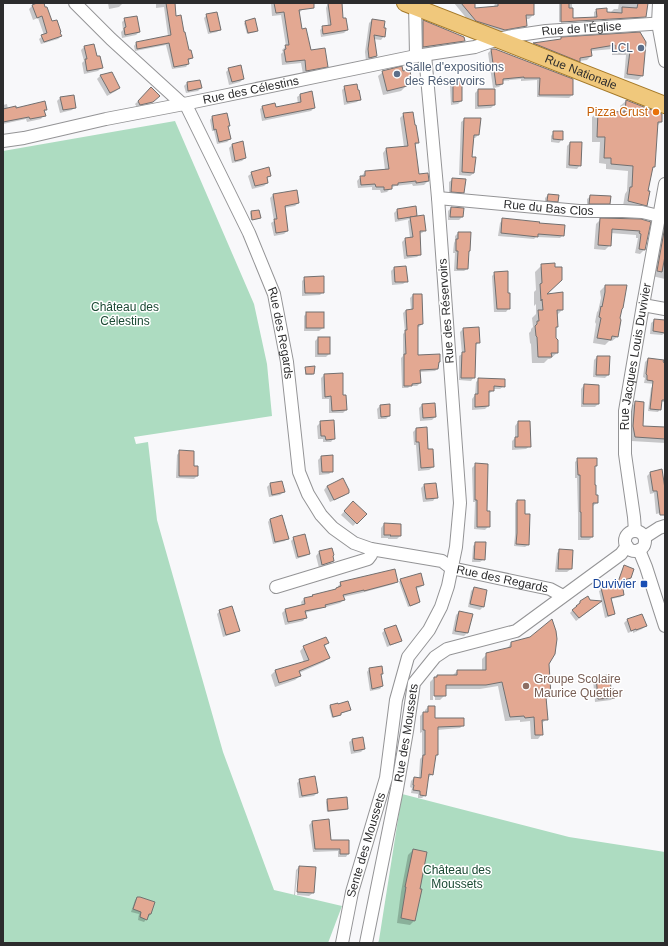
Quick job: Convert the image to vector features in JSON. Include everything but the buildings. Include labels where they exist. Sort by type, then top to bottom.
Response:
[{"type":"main road","name":"Rue Nationale","points":[[412,4],[665,105]]},
{"type":"street","name":"Rue des Regards","points":[[75,3],[110,39],[188,107],[249,233],[274,294],[287,362],[299,472],[308,494],[321,515],[333,528],[354,543],[371,549],[442,561],[452,568],[550,589],[563,596]]},
{"type":"street","points":[[659,3],[665,61]]},
{"type":"street","name":"Rue des Réservoirs","points":[[412,4],[438,198],[460,503],[456,547],[452,568]]},
{"type":"street","name":"Rue de l'Église","points":[[498,39],[546,32],[662,23]]},
{"type":"street","name":"Rue des Célestins","points":[[3,141],[24,138],[106,119],[420,55],[475,47],[498,39]]},
{"type":"street","name":"Rue Jacques Louis Duvivier","points":[[640,534],[634,517],[624,454],[625,411],[665,184]]},
{"type":"street","name":"Rue du Bas Clos","points":[[438,198],[579,211],[642,212],[659,216]]},
{"type":"street","points":[[643,305],[665,309]]},
{"type":"street","points":[[640,534],[645,541],[644,545],[639,550],[633,550],[627,546],[626,538],[631,532],[640,534],[665,526]]},
{"type":"street","name":"Rue des Moussets","points":[[366,943],[408,731],[414,683],[435,657],[447,649],[516,631],[621,554],[627,546]]},
{"type":"street","points":[[276,587],[368,559],[371,555],[371,549]]},
{"type":"street","points":[[639,550],[665,625]]},
{"type":"street","name":"Sente des Moussets","points":[[342,943],[352,892],[386,778],[396,700],[408,657],[429,630],[441,607],[452,568]]},
{"type":"green space","name":"Château des Célestins","points":[[175,121],[254,304],[267,364],[272,416],[134,437],[136,444],[148,442],[157,520],[223,752],[274,890],[342,906],[328,943],[3,943],[3,151]]},
{"type":"green space","name":"Château des Moussets","points":[[402,794],[569,837],[665,852],[665,943],[378,943]]},
{"type":"place","name":"LCL","points":[[641,48]]},
{"type":"place","name":"Salle d'expositions des Réservoirs","points":[[397,74]]},
{"type":"place","name":"Pizza Crust","points":[[656,112]]},
{"type":"place","name":"Duvivier","points":[[644,584]]},
{"type":"place","name":"Groupe Scolaire Maurice Quettier","points":[[526,686]]}]
